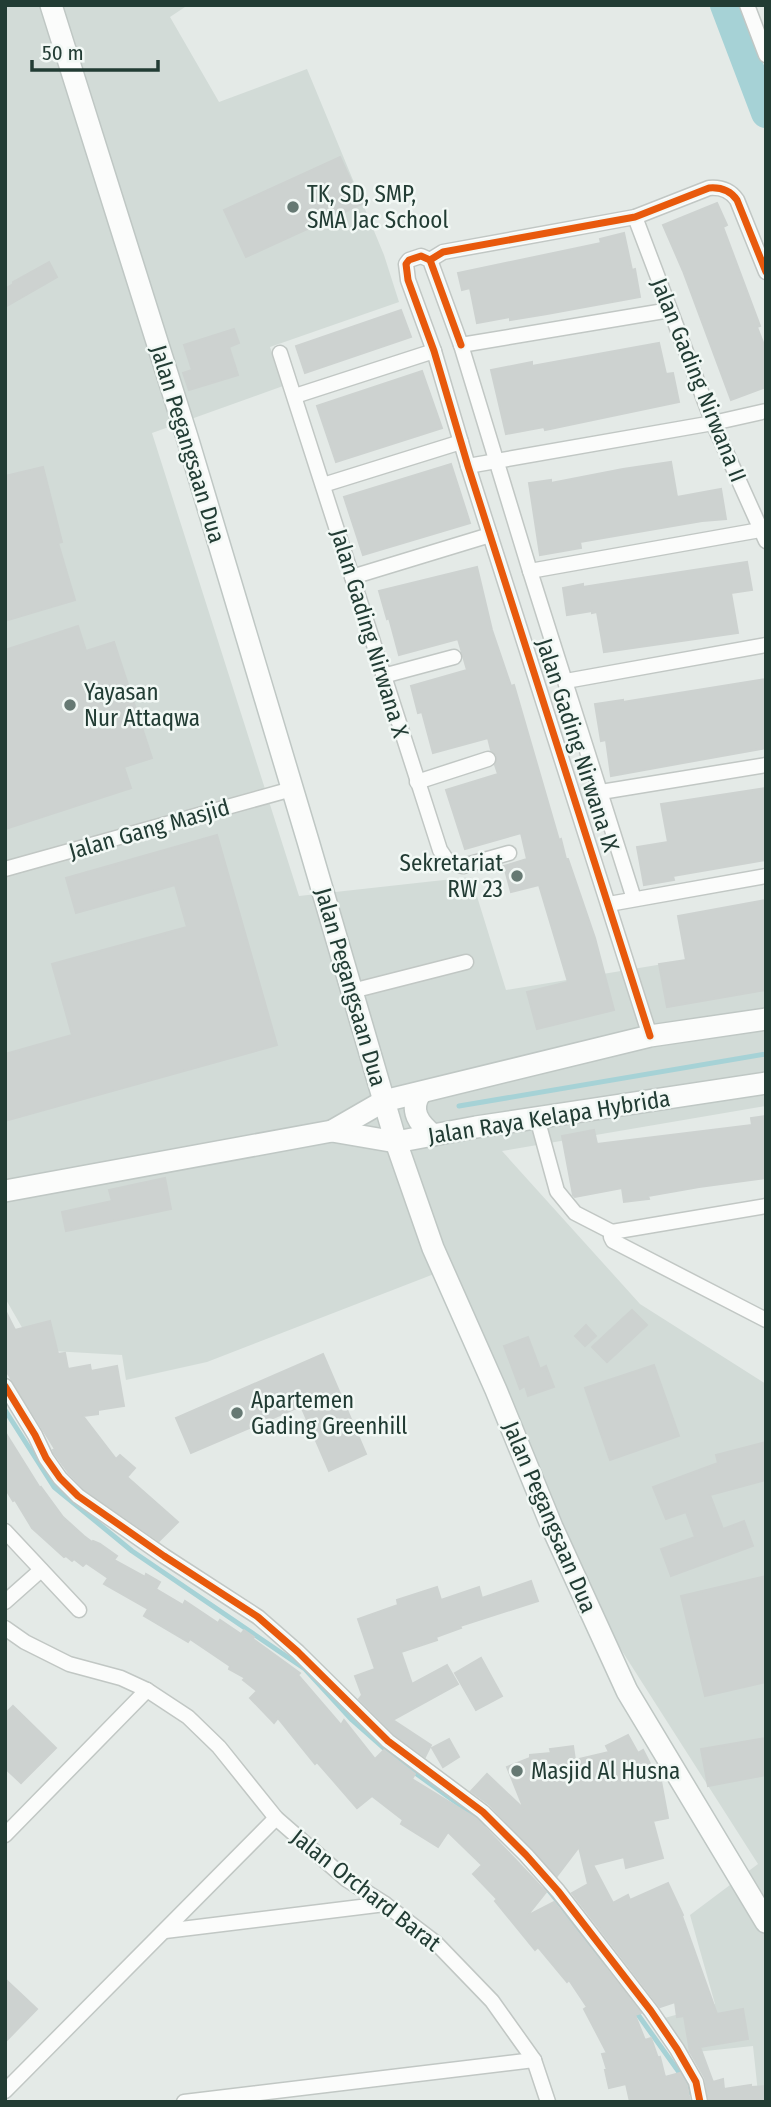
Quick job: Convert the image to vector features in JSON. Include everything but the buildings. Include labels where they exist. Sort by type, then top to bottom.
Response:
[{"type":"main road","name":"Jalan Pegangsaan Dua","points":[[51,5],[187,437],[396,1142],[433,1248],[496,1390],[552,1527],[627,1691],[766,1922]]},
{"type":"main road","name":"Jalan Raya Kelapa Hybrida","points":[[5,1191],[332,1131],[384,1101],[650,1036],[766,1019]]},
{"type":"main road","name":"Jalan Raya Kelapa Hybrida","points":[[332,1131],[396,1142],[766,1083]]},
{"type":"main road","points":[[420,1094],[415,1103],[416,1115],[422,1126],[433,1135]]},
{"type":"main road","points":[[406,1171],[422,1150],[460,1130]]},
{"type":"street","points":[[747,5],[766,55]]},
{"type":"street","points":[[430,260],[443,252],[635,217],[709,188],[726,190],[733,194],[766,272]]},
{"type":"street","name":"Jalan Gading Nirwana II","points":[[635,217],[712,423],[763,536]]},
{"type":"street","name":"Jalan Gading Nirwana IX","points":[[634,899],[461,345],[430,260],[421,256],[409,260],[406,268],[650,1036]]},
{"type":"street","points":[[461,345],[670,310]]},
{"type":"street","points":[[295,396],[433,351]]},
{"type":"street","name":"Jalan Gading Nirwana X","points":[[280,353],[440,850],[448,862],[463,866],[509,853]]},
{"type":"street","points":[[468,466],[766,411]]},
{"type":"street","points":[[323,485],[461,442]]},
{"type":"street","points":[[352,577],[490,535]]},
{"type":"street","points":[[530,571],[763,536]]},
{"type":"street","points":[[566,681],[766,645]]},
{"type":"street","points":[[383,676],[454,657]]},
{"type":"street","points":[[417,782],[488,759]]},
{"type":"street","points":[[601,792],[766,765]]},
{"type":"street","name":"Jalan Gang Masjid","points":[[5,869],[292,789]]},
{"type":"street","points":[[609,904],[766,876]]},
{"type":"street","points":[[352,991],[466,962]]},
{"type":"street","points":[[537,1118],[557,1191],[575,1213],[612,1232],[766,1206]]},
{"type":"street","points":[[612,1232],[613,1241],[766,1320]]},
{"type":"street","points":[[5,1386],[46,1458],[60,1478],[78,1496],[258,1617],[298,1652],[388,1741],[483,1812],[526,1855],[558,1891],[651,2011],[696,2082],[700,2102]]},
{"type":"street","points":[[7,1538],[79,1610]]},
{"type":"street","points":[[5,1602],[41,1570]]},
{"type":"street","name":"Jalan Orchard Barat","points":[[5,1628],[25,1642],[69,1664],[121,1678],[147,1690],[188,1717],[219,1747],[276,1818],[346,1879],[385,1904],[436,1943],[492,2001],[534,2060],[548,2102]]},
{"type":"street","points":[[5,1835],[147,1690]]},
{"type":"street","points":[[5,2091],[276,1818]]},
{"type":"street","points":[[164,1931],[385,1904]]},
{"type":"street","points":[[184,2102],[534,2060]]},
{"type":"shaded area","points":[[5,5],[188,5],[170,17],[219,102],[307,69],[384,255],[399,302],[270,347],[283,386],[152,433],[299,896],[471,877],[506,990],[766,947],[766,1106],[502,1151],[640,1304],[766,1384],[766,2102],[759,2102],[753,2046],[677,2054],[661,2019],[715,2004],[690,1915],[758,1864],[546,1532],[447,1269],[207,1362],[126,1380],[122,1355],[35,1350],[5,1298]]},
{"type":"waterway","points":[[725,5],[766,113]]},
{"type":"waterway","points":[[459,1106],[766,1054]]},
{"type":"waterway","points":[[5,1410],[54,1487],[132,1551],[305,1669],[352,1720],[396,1759],[486,1824]]},
{"type":"waterway","points":[[546,1887],[604,1967]]},
{"type":"waterway","points":[[634,2009],[691,2089],[691,2093]]},
{"type":"cycle path","points":[[430,260],[443,252],[635,217],[713,188],[728,192],[737,200],[766,272]]},
{"type":"cycle path","points":[[461,345],[430,260],[421,256],[409,260],[406,264],[408,280],[434,351],[468,466],[650,1036]]},
{"type":"cycle path","points":[[5,1386],[46,1458],[60,1478],[78,1496],[258,1617],[298,1652],[388,1741],[483,1812],[526,1855],[558,1891],[651,2011],[696,2082],[700,2102]]},
{"type":"place","name":"TK, SD, SMP, SMA Jac School","points":[[293,207]]},
{"type":"place","name":"Yayasan Nur Attaqwa","points":[[70,705]]},
{"type":"place","name":"Sekretariat RW 23","points":[[517,876]]},
{"type":"place","name":"Apartemen Gading Greenhill","points":[[237,1413]]},
{"type":"place","name":"Masjid Al Husna","points":[[517,1771]]}]
